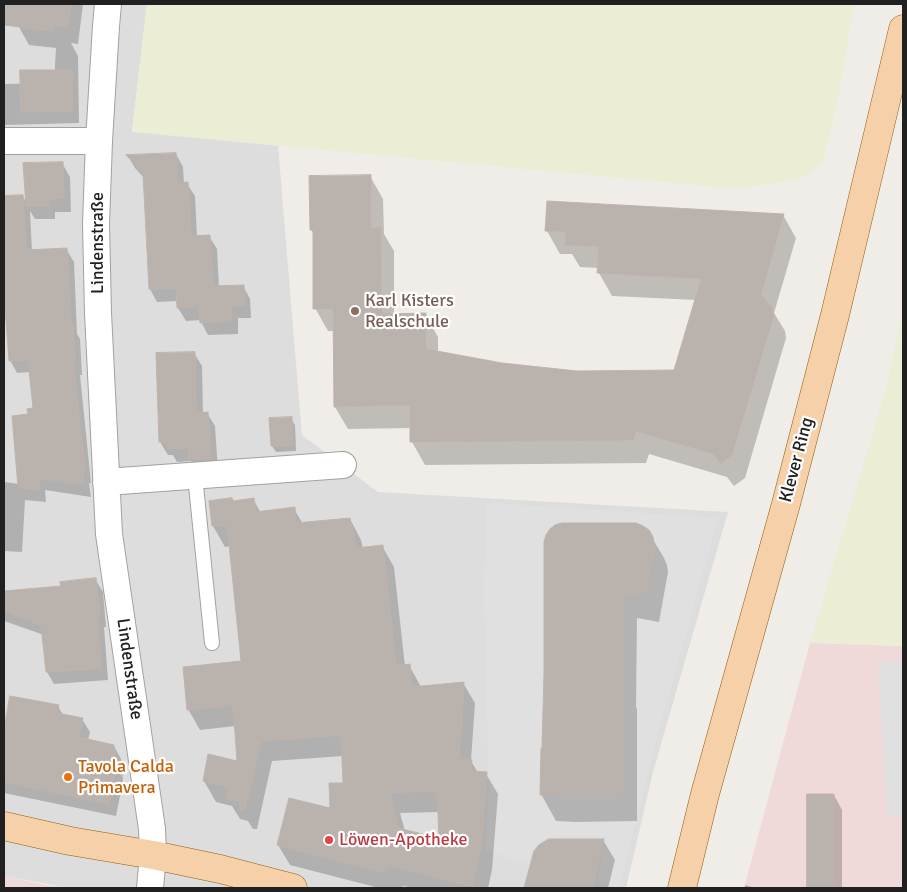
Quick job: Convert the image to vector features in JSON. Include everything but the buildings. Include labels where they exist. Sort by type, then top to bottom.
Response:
[{"type":"main road","name":"Klever Ring","points":[[682,888],[705,794],[786,504],[823,362],[858,223],[903,29]]},
{"type":"main road","points":[[4,826],[70,841],[220,869],[293,888]]},
{"type":"street","name":"Lindenstraße","points":[[108,4],[99,141],[96,224],[106,482],[109,534],[152,829],[153,855],[150,888]]},
{"type":"street","points":[[4,141],[99,141]]},
{"type":"street","points":[[106,482],[343,466]]},
{"type":"lane","points":[[195,476],[212,643]]},
{"type":"shaded area","points":[[4,4],[147,4],[132,131],[278,145],[302,435],[378,492],[728,512],[653,772],[626,888],[69,888],[4,876]]},
{"type":"shaded area","points":[[493,503],[718,518],[661,723],[619,887],[596,883],[606,836],[556,837],[542,840],[532,851],[528,864],[485,850],[489,790],[484,593],[486,507]]},
{"type":"shaded area","points":[[810,643],[903,646],[903,888],[744,888]]},
{"type":"shaded area","points":[[903,662],[903,816],[887,815],[878,663]]},
{"type":"shaded area","points":[[4,876],[41,884],[69,888],[4,888]]},
{"type":"green space","points":[[147,4],[854,4],[839,94],[823,163],[800,179],[737,189],[132,132]]},
{"type":"green space","points":[[903,307],[903,646],[810,643],[887,385]]},
{"type":"place","name":"Karl Kisters Realschule","points":[[355,311]]},
{"type":"place","name":"Tavola Calda Primavera","points":[[68,777]]},
{"type":"place","name":"Löwen-Apotheke","points":[[329,840]]}]
